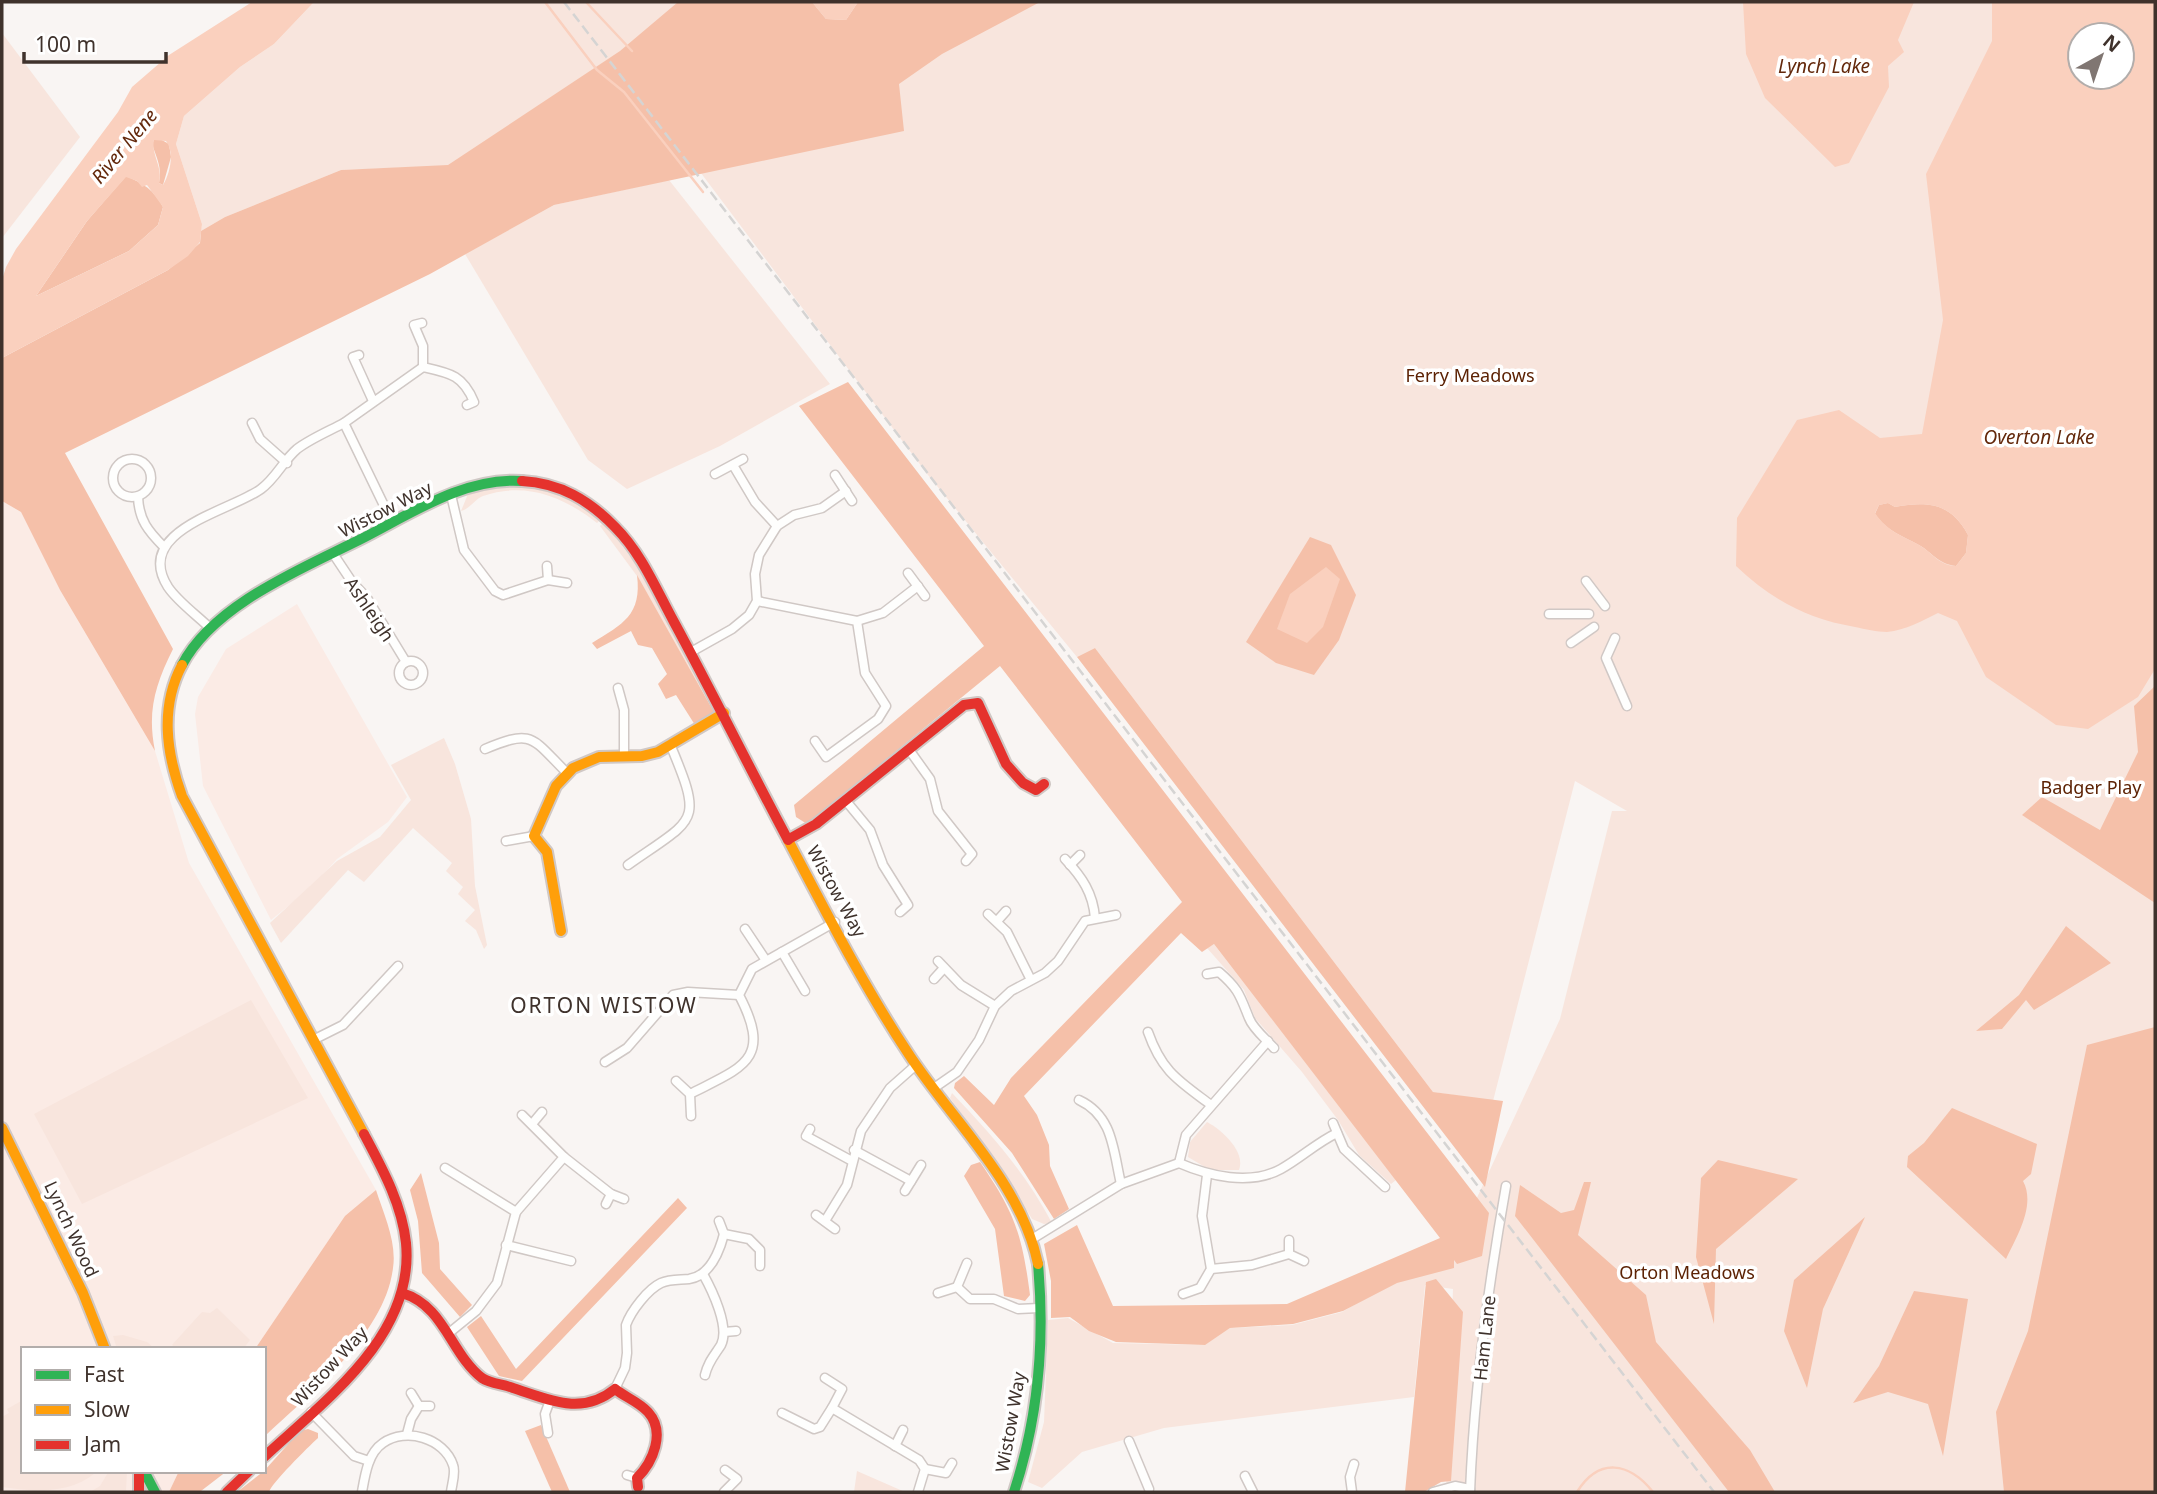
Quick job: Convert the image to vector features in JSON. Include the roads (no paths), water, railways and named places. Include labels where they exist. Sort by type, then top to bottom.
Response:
[{"type":"street","points":[[415,325],[423,346],[423,367]]},
{"type":"street","points":[[353,357],[373,401]]},
{"type":"street","points":[[211,629],[168,587],[163,572],[164,547],[178,531],[260,490],[296,450],[344,423],[423,367],[450,373],[467,386],[474,402],[467,405]]},
{"type":"street","points":[[251,422],[260,439],[287,463]]},
{"type":"street","points":[[344,423],[392,522]]},
{"type":"street","points":[[715,474],[743,458]]},
{"type":"street","points":[[136,459],[150,470],[149,488],[138,496],[125,496],[116,487],[113,474],[124,461],[136,459]]},
{"type":"street","points":[[733,465],[754,502],[777,526]]},
{"type":"street","points":[[835,475],[852,500]]},
{"type":"street","name":"Wistow Way","points":[[266,1455],[373,1349],[402,1293],[407,1268],[407,1243],[400,1213],[376,1157],[212,855],[178,785],[170,756],[167,729],[174,682],[195,644],[211,629],[261,594],[392,522],[451,495],[502,480],[533,480],[564,489],[579,497],[625,538],[691,652],[789,839],[916,1065],[1002,1181],[1032,1239],[1038,1271],[1039,1308],[1034,1397],[1022,1472],[1014,1492]]},
{"type":"street","points":[[691,652],[732,629],[749,615],[757,601],[755,574],[759,555],[777,526],[794,515],[822,508],[846,491]]},
{"type":"street","points":[[451,495],[464,550],[495,592],[503,594],[548,580],[567,583]]},
{"type":"street","points":[[138,496],[139,514],[151,534],[164,547]]},
{"type":"street","name":"Ashleigh","points":[[334,555],[352,582],[367,598],[406,662]]},
{"type":"street","points":[[547,566],[548,580]]},
{"type":"street","points":[[908,573],[925,596]]},
{"type":"street","points":[[1586,581],[1605,606]]},
{"type":"street","points":[[757,601],[857,621],[883,613],[918,586]]},
{"type":"street","points":[[1549,614],[1589,614]]},
{"type":"street","points":[[815,741],[826,757],[878,719],[886,706],[865,673],[857,621]]},
{"type":"street","points":[[1571,643],[1594,628]]},
{"type":"street","points":[[1615,638],[1606,658],[1627,706]]},
{"type":"street","points":[[618,688],[624,710],[624,756]]},
{"type":"street","points":[[789,839],[846,801],[964,705],[978,703],[990,723],[1004,764],[1018,783],[1039,791]]},
{"type":"street","points":[[534,836],[549,794],[566,772],[597,757],[647,755],[724,712]]},
{"type":"street","points":[[485,749],[514,736],[526,738],[538,744],[566,772]]},
{"type":"street","points":[[628,865],[673,834],[689,814],[691,793],[670,744]]},
{"type":"street","points":[[910,751],[930,779],[937,811],[969,858],[979,847]]},
{"type":"street","points":[[846,801],[870,830],[883,865],[911,902],[900,912]]},
{"type":"street","points":[[506,841],[534,836]]},
{"type":"street","points":[[534,836],[547,852],[561,931]]},
{"type":"street","points":[[1080,855],[1068,862],[1093,900],[1095,918]]},
{"type":"street","points":[[998,920],[1006,911]]},
{"type":"street","points":[[988,914],[998,920],[1014,943],[1030,978]]},
{"type":"street","points":[[934,1088],[957,1072],[979,1040],[995,1006],[1030,978],[1045,973],[1058,961],[1076,930],[1085,921],[1116,915]]},
{"type":"street","points":[[690,1094],[739,1069],[752,1052],[755,1036],[739,995],[752,969],[765,959],[835,922]]},
{"type":"street","points":[[745,929],[765,959]]},
{"type":"street","points":[[782,952],[804,991]]},
{"type":"street","points":[[934,979],[941,965],[961,985],[995,1006]]},
{"type":"street","points":[[313,1040],[343,1026],[398,967]]},
{"type":"street","points":[[1207,974],[1219,972],[1232,983],[1242,997],[1249,1019],[1274,1048]]},
{"type":"street","points":[[605,1062],[627,1048],[673,995],[688,992],[739,995]]},
{"type":"street","points":[[1148,1032],[1154,1051],[1168,1071],[1180,1084],[1212,1105]]},
{"type":"street","points":[[1179,1163],[1186,1135],[1268,1041]]},
{"type":"street","points":[[825,1221],[843,1192],[861,1131],[890,1088],[916,1065]]},
{"type":"street","points":[[676,1080],[690,1094],[691,1116]]},
{"type":"street","points":[[1079,1100],[1097,1108],[1104,1120],[1121,1184]]},
{"type":"street","points":[[532,1124],[542,1112]]},
{"type":"street","points":[[522,1115],[564,1157],[611,1194],[624,1199]]},
{"type":"street","points":[[1333,1123],[1344,1149],[1385,1187]]},
{"type":"street","name":"Lynch Wood","points":[[2,1128],[83,1293],[104,1347]]},
{"type":"street","points":[[810,1129],[806,1136],[852,1161]]},
{"type":"street","points":[[1032,1239],[1121,1184],[1179,1163],[1207,1175],[1268,1174],[1280,1170],[1337,1133]]},
{"type":"street","points":[[855,1150],[911,1181]]},
{"type":"street","points":[[449,1333],[489,1297],[503,1271],[506,1245],[516,1212],[564,1157]]},
{"type":"street","points":[[905,1191],[921,1165]]},
{"type":"street","points":[[445,1168],[516,1212]]},
{"type":"street","points":[[463,1179],[469,1170]]},
{"type":"street","points":[[1184,1294],[1200,1288],[1211,1269],[1202,1216],[1207,1175]]},
{"type":"street","name":"Ham Lane","points":[[1470,1491],[1492,1259],[1506,1186]]},
{"type":"street","points":[[606,1204],[611,1194]]},
{"type":"street","points":[[816,1215],[835,1229]]},
{"type":"street","points":[[402,1293],[421,1301],[449,1333],[481,1378],[549,1403],[584,1405],[608,1396],[615,1389],[625,1368],[627,1353],[624,1331],[629,1317],[663,1281],[692,1279],[703,1274],[720,1249],[724,1234],[719,1221]]},
{"type":"street","points":[[724,1234],[749,1239],[760,1250],[760,1266]]},
{"type":"street","points":[[1289,1240],[1289,1254]]},
{"type":"street","points":[[506,1245],[571,1261]]},
{"type":"street","points":[[553,1257],[556,1246]]},
{"type":"street","points":[[1211,1269],[1252,1265],[1289,1254],[1304,1261]]},
{"type":"street","points":[[938,1293],[957,1287],[967,1263]]},
{"type":"street","points":[[703,1274],[724,1332],[721,1344],[703,1361],[705,1375]]},
{"type":"street","points":[[957,1287],[975,1300],[990,1299],[1018,1309],[1039,1308]]},
{"type":"street","points":[[724,1332],[736,1331]]},
{"type":"street","points":[[782,1413],[814,1429],[820,1427],[845,1388],[825,1378]]},
{"type":"street","points":[[615,1389],[647,1411],[654,1421],[656,1433],[653,1460],[650,1467],[634,1480]]},
{"type":"street","points":[[411,1393],[419,1406]]},
{"type":"street","points":[[548,1433],[545,1414],[549,1403]]},
{"type":"street","points":[[419,1406],[430,1406]]},
{"type":"street","points":[[407,1434],[411,1419],[419,1406]]},
{"type":"street","points":[[832,1408],[919,1460],[925,1469],[946,1473],[953,1463]]},
{"type":"street","points":[[311,1412],[354,1456],[369,1461]]},
{"type":"street","points":[[895,1446],[903,1430]]},
{"type":"street","points":[[362,1492],[369,1461],[382,1443],[407,1434],[425,1438],[445,1453],[453,1465],[451,1492]]},
{"type":"street","points":[[1129,1441],[1147,1491]]},
{"type":"street","points":[[1352,1492],[1345,1477],[1354,1464]]},
{"type":"street","points":[[918,1492],[925,1469]]},
{"type":"street","points":[[724,1492],[737,1479],[725,1470]]},
{"type":"street","points":[[139,1473],[139,1492]]},
{"type":"street","points":[[145,1473],[155,1492]]},
{"type":"street","points":[[227,1492],[247,1473]]},
{"type":"street","points":[[1245,1476],[1253,1492]]},
{"type":"street","points":[[1433,1492],[1455,1486],[1470,1491]]},
{"type":"water","name":"River Nene","points":[[252,2],[314,2],[274,44],[240,67],[184,116],[176,144],[202,224],[200,242],[188,256],[168,270],[2,358],[2,280],[6,267],[16,249],[118,112],[132,87],[169,55]],"holes":[[[154,140],[166,141],[169,146],[171,157],[163,185],[159,183]],[[126,177],[137,181],[142,187],[147,185],[163,207],[158,225],[129,251],[36,296],[87,221]]]},
{"type":"water","points":[[812,2],[858,2],[846,20],[826,19]]},
{"type":"water","name":"Lynch Lake","points":[[1743,2],[1914,2],[1898,40],[1904,52],[1888,66],[1889,87],[1849,163],[1835,167],[1765,98],[1746,54]]},
{"type":"water","name":"Overton Lake","points":[[1992,2],[2155,2],[2155,669],[2138,697],[2088,729],[2056,725],[1986,677],[1957,621],[1938,613],[1907,627],[1887,632],[1837,623],[1790,606],[1762,588],[1736,566],[1737,518],[1797,420],[1839,410],[1880,438],[1922,434],[1943,320],[1926,174],[1992,41]],"holes":[[[1888,503],[1895,507],[1928,505],[1946,510],[1954,516],[1968,535],[1966,553],[1956,566],[1940,561],[1924,548],[1895,532],[1875,513],[1879,505]]]},
{"type":"water","points":[[1326,567],[1340,579],[1323,627],[1307,643],[1277,629],[1290,594]]},
{"type":"waterway","points":[[545,2],[597,70],[624,92],[703,192]]},
{"type":"waterway","points":[[586,2],[632,51]]},
{"type":"waterway","points":[[1577,1492],[1595,1473],[1614,1468],[1634,1474],[1653,1492]]},
{"type":"railway","points":[[564,2],[1714,1492]]},
{"type":"district","name":"ORTON WISTOW","points":[[604,1005]]},
{"type":"park label","name":"Ferry Meadows","points":[[1470,375]]},
{"type":"park label","name":"Badger Play","points":[[2091,787]]},
{"type":"park label","name":"Orton Meadows","points":[[1687,1272]]}]
